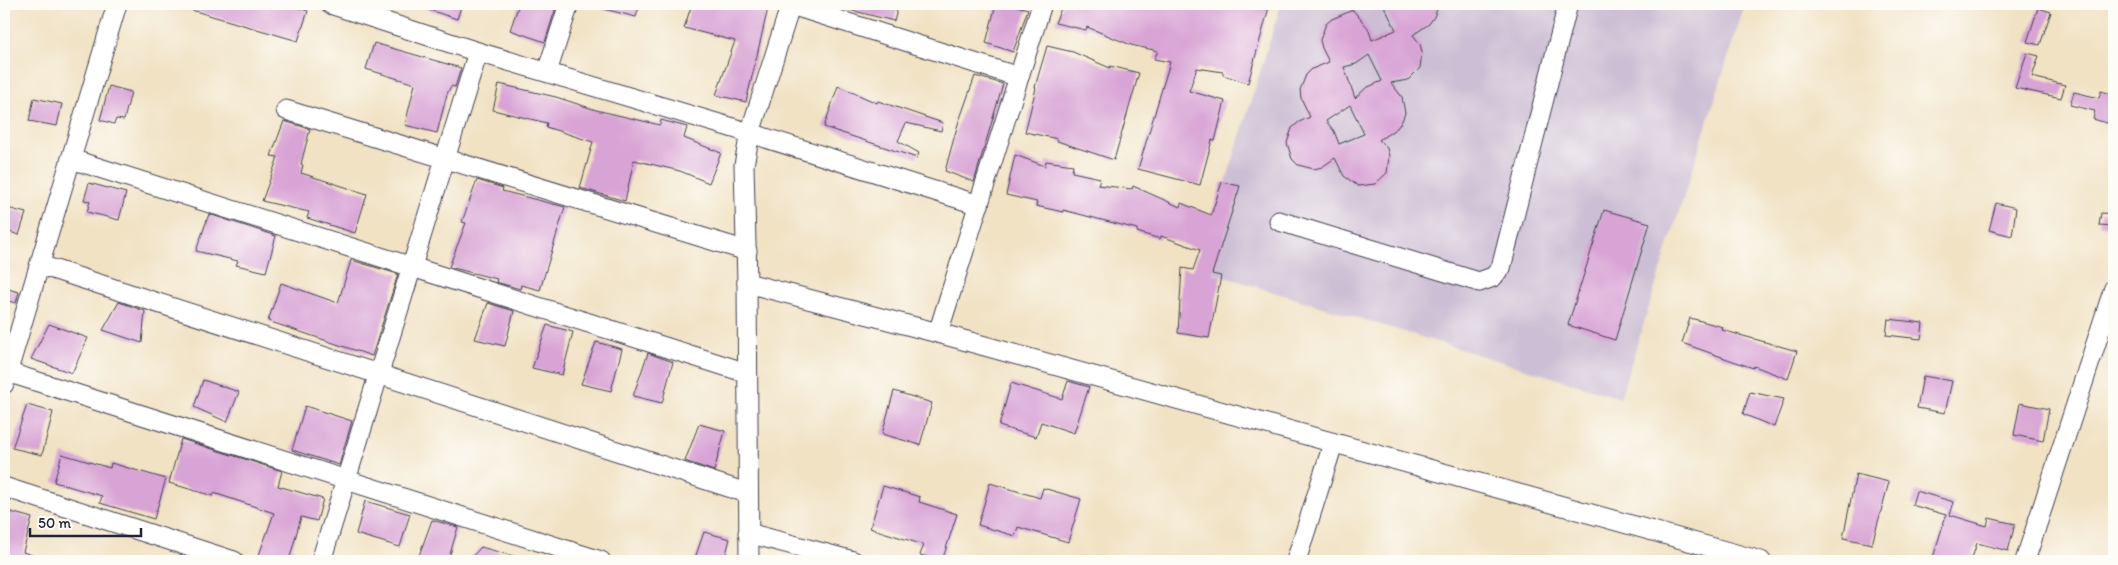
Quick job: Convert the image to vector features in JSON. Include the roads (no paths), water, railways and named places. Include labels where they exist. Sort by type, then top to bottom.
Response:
[{"type":"street","points":[[116,4],[40,265],[6,370],[601,561]]},
{"type":"street","points":[[330,4],[349,7],[478,52],[750,133],[979,205]]},
{"type":"street","points":[[547,72],[569,4]]},
{"type":"street","points":[[749,561],[747,493],[747,251],[744,165],[750,133],[790,4],[1019,77]]},
{"type":"street","points":[[938,334],[1042,4]]},
{"type":"street","points":[[1279,222],[1479,282],[1493,277],[1501,268],[1568,4]]},
{"type":"street","points":[[321,561],[380,375],[478,52]]},
{"type":"street","points":[[286,110],[747,251]]},
{"type":"street","points":[[71,159],[747,373]]},
{"type":"street","points":[[40,265],[747,493]]},
{"type":"street","points":[[747,283],[1762,561]]},
{"type":"street","points":[[2025,561],[2114,288]]},
{"type":"street","points":[[1296,561],[1333,444]]},
{"type":"street","points":[[4,488],[234,561]]},
{"type":"street","points":[[748,533],[852,561]]}]
